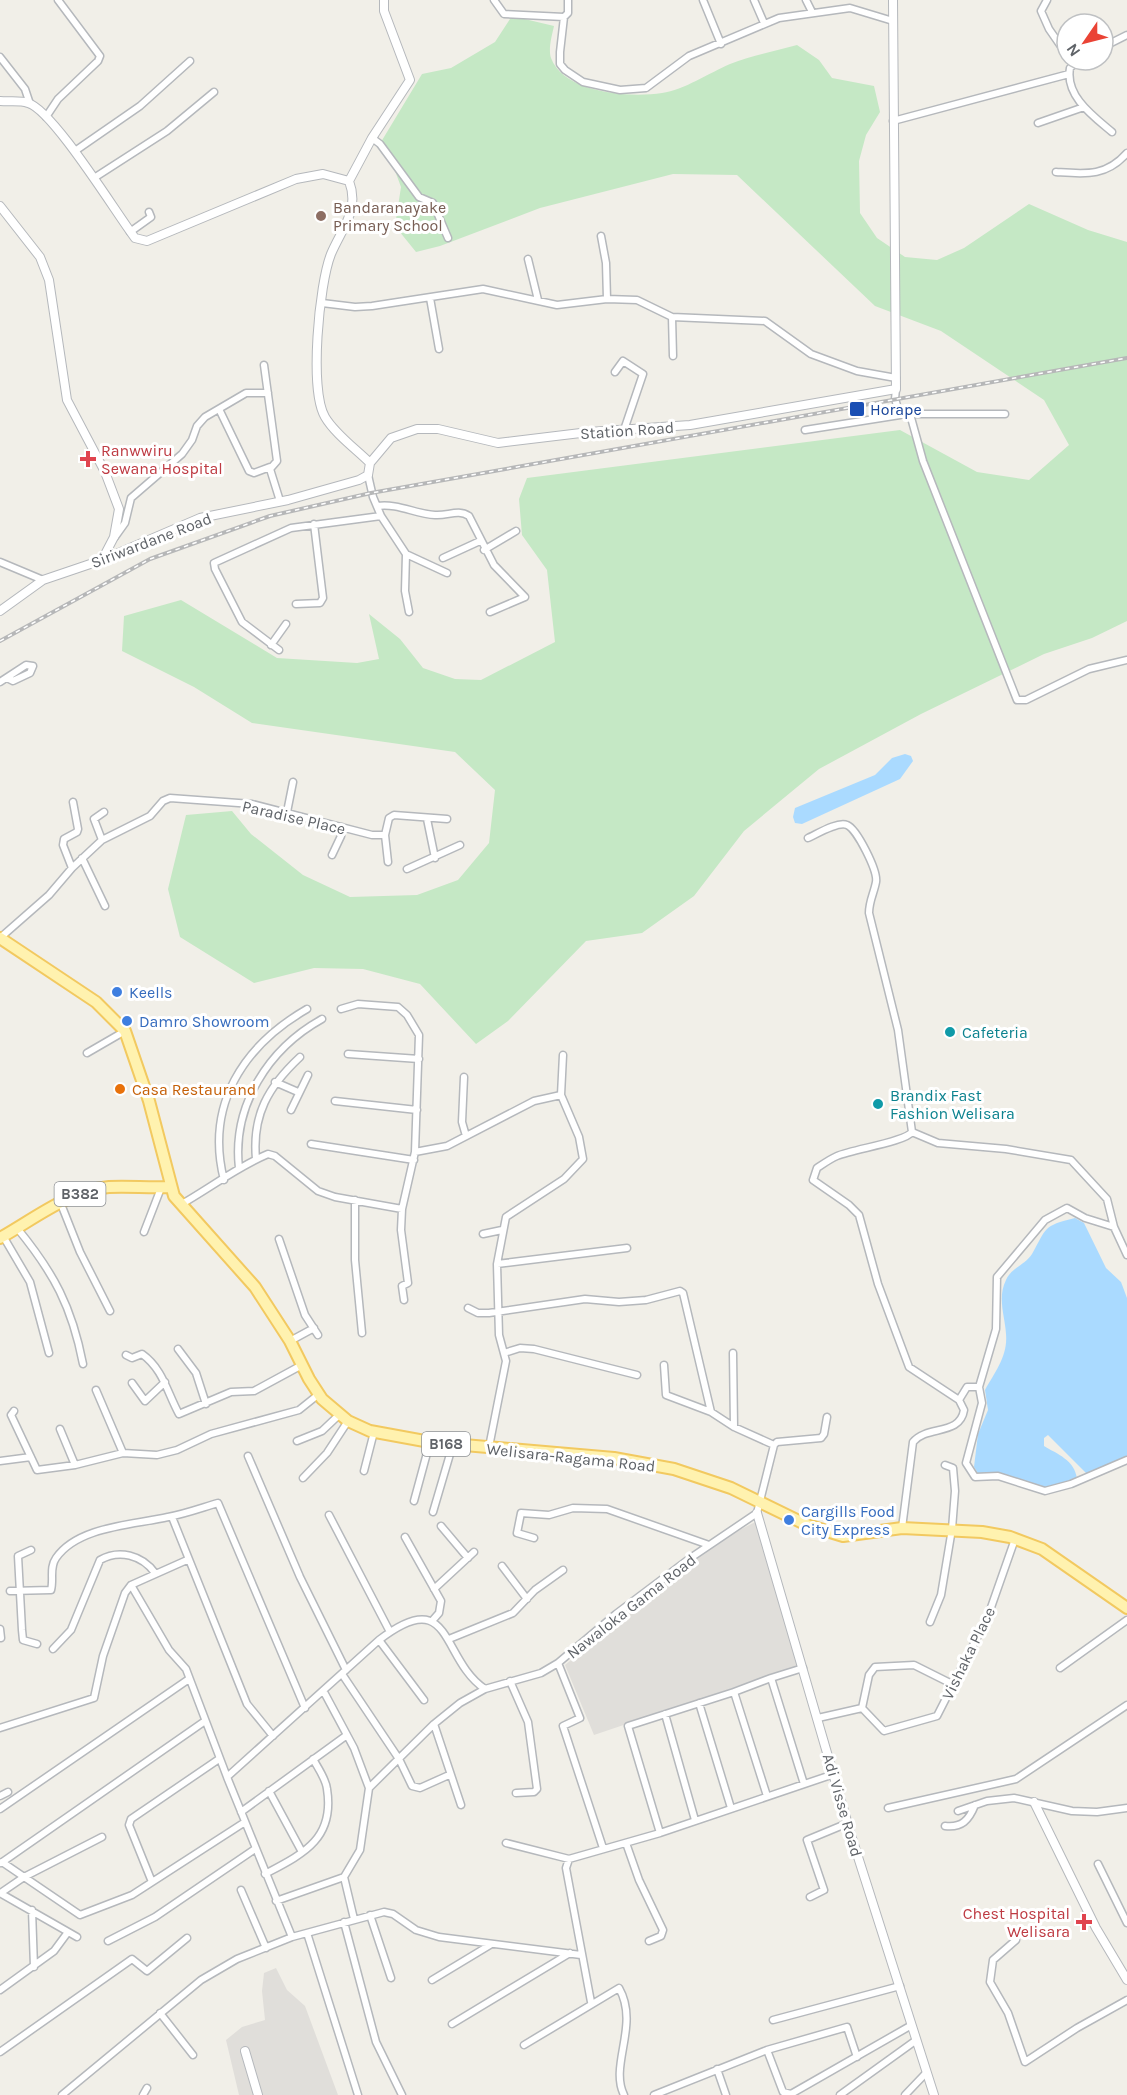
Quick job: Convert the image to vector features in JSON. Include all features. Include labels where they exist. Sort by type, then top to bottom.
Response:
[{"type":"main road","name":"Welisara-Ragama Road","points":[[0,938],[96,1002],[125,1032],[149,1101],[166,1187],[255,1287],[290,1341],[318,1394],[344,1417],[374,1432],[430,1442],[646,1463],[701,1477],[760,1501],[807,1525],[843,1536],[902,1528],[952,1529],[1015,1539],[1042,1549],[1127,1608]]},
{"type":"main road","name":"B382","points":[[1,1237],[61,1204],[69,1197],[109,1187],[166,1187]]},
{"type":"street","points":[[46,117],[58,99],[98,61],[100,56],[58,0]]},
{"type":"street","points":[[384,0],[384,11],[410,80],[372,138],[349,181],[353,204],[350,219],[330,256],[317,331],[319,404],[326,419],[370,463],[368,475],[377,506],[406,554],[447,573]]},
{"type":"street","points":[[494,0],[504,14],[564,17]]},
{"type":"street","points":[[568,0],[568,13],[564,17],[560,64],[583,82],[620,90],[646,88],[689,56],[779,18],[850,8],[893,21]]},
{"type":"street","points":[[703,0],[721,44]]},
{"type":"street","points":[[754,0],[764,23]]},
{"type":"street","points":[[806,0],[812,12]]},
{"type":"street","points":[[893,0],[893,121],[897,258],[895,399],[900,415]]},
{"type":"street","points":[[1047,0],[1041,11],[1055,38]]},
{"type":"street","points":[[0,57],[25,89],[30,104],[46,117],[75,151],[135,238],[147,242],[296,179],[323,174],[349,181]]},
{"type":"street","points":[[75,151],[140,106],[190,61]]},
{"type":"street","points":[[893,121],[1069,74],[1073,90],[1084,107],[1112,132]]},
{"type":"street","points":[[94,178],[167,131],[214,92]]},
{"type":"street","points":[[0,101],[30,104]]},
{"type":"street","points":[[1038,123],[1084,107]]},
{"type":"street","points":[[372,138],[380,144],[419,198],[433,203],[448,238]]},
{"type":"street","points":[[1056,172],[1093,174],[1107,171],[1127,153]]},
{"type":"street","points":[[0,206],[40,257],[49,280],[67,400],[105,472],[119,509],[114,537]]},
{"type":"street","points":[[130,232],[151,218],[149,212]]},
{"type":"street","points":[[601,236],[606,263],[607,299]]},
{"type":"street","points":[[528,259],[538,300]]},
{"type":"street","points":[[322,303],[355,307],[483,289],[557,305],[607,299],[637,300],[672,317],[765,321],[811,354],[858,371],[896,378]]},
{"type":"street","points":[[430,298],[439,349]]},
{"type":"street","points":[[672,317],[673,356]]},
{"type":"street","points":[[615,372],[623,361],[643,374],[624,430]]},
{"type":"street","points":[[219,409],[249,471],[254,473],[270,467],[277,461],[264,365]]},
{"type":"street","name":"Station Road","points":[[370,463],[391,438],[417,429],[438,429],[498,443],[550,436],[690,425],[896,389]]},
{"type":"street","points":[[102,560],[114,537],[125,523],[131,498],[182,454],[192,440],[197,426],[219,409],[246,393],[268,393]]},
{"type":"street","points":[[910,414],[923,461],[1017,700],[1026,700],[1089,669],[1127,660]]},
{"type":"street","points":[[805,430],[910,414],[1005,414]]},
{"type":"street","points":[[270,467],[280,501]]},
{"type":"street","name":"Siriwardane Road","points":[[0,611],[43,580],[102,560],[200,518],[280,501],[359,480],[368,475]]},
{"type":"street","points":[[377,506],[390,504],[437,516],[462,512],[469,516],[484,550],[494,565],[525,597],[490,612]]},
{"type":"street","points":[[279,650],[242,622],[214,563],[291,528],[381,516]]},
{"type":"street","points":[[296,604],[320,603],[323,598],[314,524]]},
{"type":"street","points":[[484,550],[516,531]]},
{"type":"street","points":[[443,558],[480,541]]},
{"type":"street","points":[[406,554],[405,591],[409,612]]},
{"type":"street","points":[[0,562],[43,580]]},
{"type":"street","points":[[271,645],[286,624]]},
{"type":"street","points":[[0,682],[7,678]]},
{"type":"street","points":[[287,812],[293,782]]},
{"type":"street","name":"Paradise Place","points":[[0,938],[49,895],[72,868],[102,840],[150,816],[163,801],[170,798],[252,804],[372,835],[385,835]]},
{"type":"street","points":[[72,868],[63,846],[64,839],[77,832],[78,829],[73,802]]},
{"type":"street","points":[[102,840],[94,819],[104,812]]},
{"type":"street","points":[[388,862],[385,835],[389,818],[394,815],[447,819]]},
{"type":"street","points":[[427,819],[435,858]]},
{"type":"street","points":[[808,838],[841,824],[847,825],[853,830],[874,866],[876,882],[869,902],[869,913],[898,1030],[912,1132]]},
{"type":"street","points":[[332,855],[341,836],[342,827]]},
{"type":"street","points":[[407,869],[460,845]]},
{"type":"street","points":[[82,858],[105,906]]},
{"type":"street","points":[[340,1009],[358,1004],[398,1007],[408,1015],[418,1035],[415,1152],[402,1209],[401,1230],[404,1261],[409,1278],[408,1282],[402,1286],[404,1300]]},
{"type":"street","points":[[224,1180],[218,1143],[222,1114],[231,1085],[244,1062],[266,1036],[307,1009]]},
{"type":"street","points":[[239,1168],[237,1143],[244,1107],[266,1067],[286,1045],[322,1019]]},
{"type":"street","points":[[87,1053],[125,1032]]},
{"type":"street","points":[[348,1054],[419,1059]]},
{"type":"street","points":[[489,1447],[506,1370],[499,1335],[497,1264],[506,1217],[564,1179],[583,1159],[579,1137],[561,1095],[563,1055]]},
{"type":"street","points":[[256,1159],[254,1133],[267,1095],[275,1083],[300,1057]]},
{"type":"street","points":[[291,1110],[308,1075]]},
{"type":"street","points":[[464,1077],[462,1122],[466,1136]]},
{"type":"street","points":[[275,1083],[298,1092]]},
{"type":"street","points":[[415,1152],[447,1146],[534,1101],[561,1095]]},
{"type":"street","points":[[335,1101],[417,1110]]},
{"type":"street","points":[[912,1132],[938,1143],[1006,1149],[1071,1160],[1107,1198],[1114,1227],[1127,1255]]},
{"type":"street","points":[[902,1528],[913,1442],[924,1433],[951,1427],[959,1422],[964,1410],[959,1400],[909,1367],[878,1284],[859,1215],[849,1205],[813,1180],[816,1168],[836,1157],[869,1146],[903,1140],[912,1132]]},
{"type":"street","points":[[311,1144],[414,1160]]},
{"type":"street","points":[[180,1205],[224,1180],[239,1168],[268,1155],[276,1156],[318,1191],[402,1209]]},
{"type":"street","points":[[144,1232],[166,1187]]},
{"type":"street","points":[[355,1200],[355,1260],[362,1333]]},
{"type":"street","points":[[61,1204],[80,1252],[110,1311]]},
{"type":"street","points":[[1114,1227],[1086,1218],[1066,1208],[1044,1220],[997,1277],[996,1329],[979,1387],[982,1403],[966,1463],[975,1477],[998,1476],[1045,1491],[1071,1485],[1127,1460]]},
{"type":"street","points":[[17,1228],[44,1261],[62,1292],[76,1327],[83,1364]]},
{"type":"street","points":[[483,1234],[502,1230]]},
{"type":"street","points":[[1,1237],[30,1282],[50,1353]]},
{"type":"street","points":[[279,1239],[305,1315],[318,1335]]},
{"type":"street","points":[[497,1264],[627,1248]]},
{"type":"street","points":[[468,1308],[478,1313],[499,1312],[585,1299],[619,1302],[646,1300],[680,1291],[683,1293],[711,1412]]},
{"type":"street","points":[[290,1341],[314,1328]]},
{"type":"street","points":[[504,1353],[520,1348],[534,1349],[637,1375]]},
{"type":"street","points":[[178,1349],[196,1373],[206,1404]]},
{"type":"street","points":[[733,1353],[734,1427]]},
{"type":"street","points":[[126,1355],[132,1358],[144,1355],[165,1382],[181,1414],[231,1392],[254,1391],[302,1365]]},
{"type":"street","points":[[664,1365],[666,1395],[711,1412],[734,1427],[774,1445]]},
{"type":"street","points":[[132,1383],[145,1401],[165,1382]]},
{"type":"street","points":[[959,1400],[963,1397],[967,1387],[979,1387]]},
{"type":"street","points":[[96,1390],[123,1453]]},
{"type":"street","points":[[14,1411],[11,1415],[37,1470],[75,1465],[123,1453],[157,1455],[177,1450],[211,1434],[299,1410],[318,1394]]},
{"type":"street","points":[[297,1441],[322,1431],[344,1417]]},
{"type":"street","points":[[303,1478],[327,1453],[344,1417]]},
{"type":"street","points":[[757,1513],[774,1445],[777,1442],[821,1438],[827,1417]]},
{"type":"street","points":[[60,1429],[75,1465]]},
{"type":"street","points":[[364,1471],[374,1432]]},
{"type":"street","points":[[414,1501],[430,1442]]},
{"type":"street","points":[[433,1512],[453,1444]]},
{"type":"street","points":[[248,1456],[344,1672],[415,1788],[449,1775]]},
{"type":"street","points":[[0,1461],[31,1457]]},
{"type":"street","points":[[930,1622],[941,1595],[952,1529],[955,1491],[953,1468],[945,1465]]},
{"type":"street","points":[[10,1591],[51,1590],[52,1570],[56,1557],[85,1537],[172,1517],[218,1503],[305,1708]]},
{"type":"street","points":[[534,1538],[518,1533],[521,1513],[549,1515],[573,1508],[607,1509],[709,1545]]},
{"type":"street","name":"Nawaloka Gama Road","points":[[369,1788],[434,1724],[460,1703],[485,1689],[541,1673],[558,1664],[616,1614],[709,1545],[757,1513]]},
{"type":"street","name":"Adi Visse Road","points":[[757,1513],[848,1823],[900,1986],[910,2026],[934,2095]]},
{"type":"street","points":[[329,1515],[390,1632]]},
{"type":"street","points":[[172,1517],[187,1560],[247,1704],[273,1736]]},
{"type":"street","points":[[441,1526],[468,1558]]},
{"type":"street","points":[[405,1538],[441,1601],[440,1613],[432,1621]]},
{"type":"street","name":"Vishaka Place","points":[[862,1708],[884,1731],[937,1716],[988,1616],[1015,1539]]},
{"type":"street","points":[[31,1550],[18,1556],[23,1640],[38,1644]]},
{"type":"street","points":[[434,1589],[474,1552]]},
{"type":"street","points":[[53,1649],[72,1630],[100,1560],[119,1554],[141,1558],[155,1573]]},
{"type":"street","points":[[0,1728],[94,1698],[103,1656],[125,1593],[131,1585],[187,1560]]},
{"type":"street","points":[[502,1566],[527,1599]]},
{"type":"street","points":[[449,1639],[513,1613],[563,1570]]},
{"type":"street","points":[[131,1585],[170,1650],[186,1669],[219,1759],[292,1937]]},
{"type":"street","points":[[227,1777],[380,1640],[390,1632],[418,1618],[432,1621],[449,1639],[467,1671],[485,1689]]},
{"type":"street","points":[[1060,1668],[1127,1620]]},
{"type":"street","points":[[0,1629],[2,1638]]},
{"type":"street","points":[[380,1640],[424,1700]]},
{"type":"street","points":[[558,1664],[580,1718],[563,1726],[566,1744],[575,1760],[603,1848]]},
{"type":"street","points":[[818,1718],[862,1708],[869,1675],[875,1667],[914,1665],[952,1684]]},
{"type":"street","points":[[660,1833],[628,1726],[803,1668]]},
{"type":"street","points":[[771,1678],[804,1784]]},
{"type":"street","points":[[0,1808],[189,1679]]},
{"type":"street","points":[[510,1681],[528,1722],[537,1789],[534,1792],[516,1793]]},
{"type":"street","points":[[276,1901],[344,1877],[360,1850],[369,1788],[347,1735],[324,1692]]},
{"type":"street","points":[[734,1692],[767,1796]]},
{"type":"street","points":[[699,1703],[731,1808]]},
{"type":"street","points":[[888,1808],[1016,1779],[1127,1705]]},
{"type":"street","points":[[665,1714],[695,1820]]},
{"type":"street","points":[[205,1720],[1,1862],[80,1915],[132,1895],[245,1822]]},
{"type":"street","points":[[434,1724],[449,1775],[461,1805]]},
{"type":"street","points":[[241,1812],[347,1735]]},
{"type":"street","points":[[152,1882],[129,1825],[130,1819],[219,1759]]},
{"type":"street","points":[[265,1874],[315,1844],[326,1822],[327,1788],[313,1760]]},
{"type":"street","points":[[506,1843],[569,1859],[660,1833],[834,1774]]},
{"type":"street","points":[[269,1791],[302,1852]]},
{"type":"street","points":[[0,1796],[8,1792]]},
{"type":"street","points":[[958,1811],[975,1805],[1014,1798],[1089,1812],[1127,1809]]},
{"type":"street","points":[[1034,1802],[1096,1928],[1127,1980]]},
{"type":"street","points":[[945,1826],[956,1827],[969,1819],[975,1805]]},
{"type":"street","points":[[810,1897],[824,1890],[807,1840],[848,1823]]},
{"type":"street","points":[[77,1937],[1,1892],[24,1877],[102,1837]]},
{"type":"street","points":[[626,1843],[639,1880],[663,1930],[661,1936],[649,1941]]},
{"type":"street","points":[[108,1941],[155,1917],[255,1849]]},
{"type":"street","points":[[569,1859],[566,1868],[591,2002]]},
{"type":"street","points":[[1098,1864],[1127,1923]]},
{"type":"street","points":[[344,1877],[354,1919]]},
{"type":"street","points":[[241,1890],[266,1948]]},
{"type":"street","points":[[32,1910],[34,1967]]},
{"type":"street","points":[[62,2095],[201,1980],[237,1959],[292,1937],[354,1919],[384,1912],[393,1914],[416,1930],[439,1937],[581,1955]]},
{"type":"street","points":[[370,1915],[391,1978]]},
{"type":"street","points":[[344,1922],[376,2042],[402,2095]]},
{"type":"street","points":[[0,1990],[54,1951],[69,1932]]},
{"type":"street","points":[[307,1933],[358,2095]]},
{"type":"street","points":[[0,2052],[132,1959],[147,1971],[187,1938]]},
{"type":"street","points":[[1016,1940],[993,1960],[990,1982],[1008,2013],[1025,2062],[1077,2028],[1127,2000]]},
{"type":"street","points":[[432,1980],[490,1945]]},
{"type":"street","points":[[452,2024],[570,1953]]},
{"type":"street","points":[[772,2019],[900,1986]]},
{"type":"street","points":[[524,2046],[591,2002],[619,1988],[623,1995],[627,2031],[620,2084],[624,2095]]},
{"type":"street","points":[[160,2013],[193,2055]]},
{"type":"street","points":[[766,2050],[785,2095],[791,2094],[910,2026]]},
{"type":"street","points":[[654,2095],[766,2050],[848,2027],[857,2057]]},
{"type":"street","points":[[840,2095],[915,2041]]},
{"type":"street","points":[[245,2051],[258,2095]]},
{"type":"street","points":[[717,2069],[726,2095]]},
{"type":"street","points":[[905,2095],[926,2073]]},
{"type":"street","points":[[143,2095],[147,2088]]},
{"type":"shaded area","points":[[761,1519],[801,1665],[594,1735],[565,1665],[669,1579],[728,1536]]},
{"type":"shaded area","points":[[276,1968],[287,1990],[305,2006],[338,2095],[239,2095],[226,2040],[242,2027],[265,2020],[262,1991],[264,1973]]},
{"type":"green space","points":[[512,16],[554,26],[550,54],[558,70],[583,86],[599,90],[633,95],[662,93],[688,85],[730,64],[797,45],[819,60],[832,78],[874,86],[880,112],[866,135],[859,161],[860,213],[877,238],[905,257],[937,260],[964,248],[1029,204],[1088,230],[1127,242],[1127,621],[1092,638],[1044,654],[921,714],[819,769],[744,831],[694,896],[642,933],[586,941],[508,1021],[476,1044],[420,984],[363,969],[314,968],[254,983],[180,937],[168,889],[186,815],[232,811],[251,834],[303,875],[350,897],[417,895],[458,880],[489,843],[495,790],[455,752],[252,723],[194,687],[122,651],[124,616],[181,600],[277,658],[357,663],[379,659],[369,614],[400,639],[423,668],[455,679],[481,680],[555,642],[547,570],[522,535],[519,499],[527,478],[900,430],[977,472],[1029,480],[1069,445],[1044,400],[941,331],[875,306],[737,175],[673,174],[540,208],[440,246],[416,252],[395,226],[401,187],[387,149],[381,142],[422,74],[451,68],[495,42]]},
{"type":"water","points":[[905,754],[911,756],[913,761],[900,779],[802,824],[795,823],[793,817],[795,808],[875,775],[892,758]]},
{"type":"water","points":[[1075,1218],[1084,1223],[1106,1268],[1121,1282],[1127,1298],[1127,1458],[1088,1475],[1048,1435],[1044,1438],[1044,1446],[1069,1462],[1076,1472],[1077,1479],[1056,1487],[1043,1487],[1004,1474],[979,1475],[974,1467],[978,1434],[988,1410],[985,1390],[1005,1350],[1003,1287],[1011,1272],[1032,1254],[1047,1229],[1056,1223]]},
{"type":"railway","points":[[0,641],[150,559],[270,516],[371,493],[1127,358]]},
{"type":"place","name":"Bandaranayake Primary School","points":[[321,216]]},
{"type":"place","name":"Horape","points":[[857,409]]},
{"type":"place","name":"Ranwwiru Sewana Hospital","points":[[88,459]]},
{"type":"place","name":"Keells","points":[[117,992]]},
{"type":"place","name":"Damro Showroom","points":[[127,1021]]},
{"type":"place","name":"Cafeteria","points":[[950,1032]]},
{"type":"place","name":"Casa Restaurand","points":[[120,1089]]},
{"type":"place","name":"Brandix Fast Fashion Welisara","points":[[878,1104]]},
{"type":"place","name":"Cargills Food City Express","points":[[789,1520]]},
{"type":"place","name":"Chest Hospital Welisara","points":[[1084,1922]]}]
